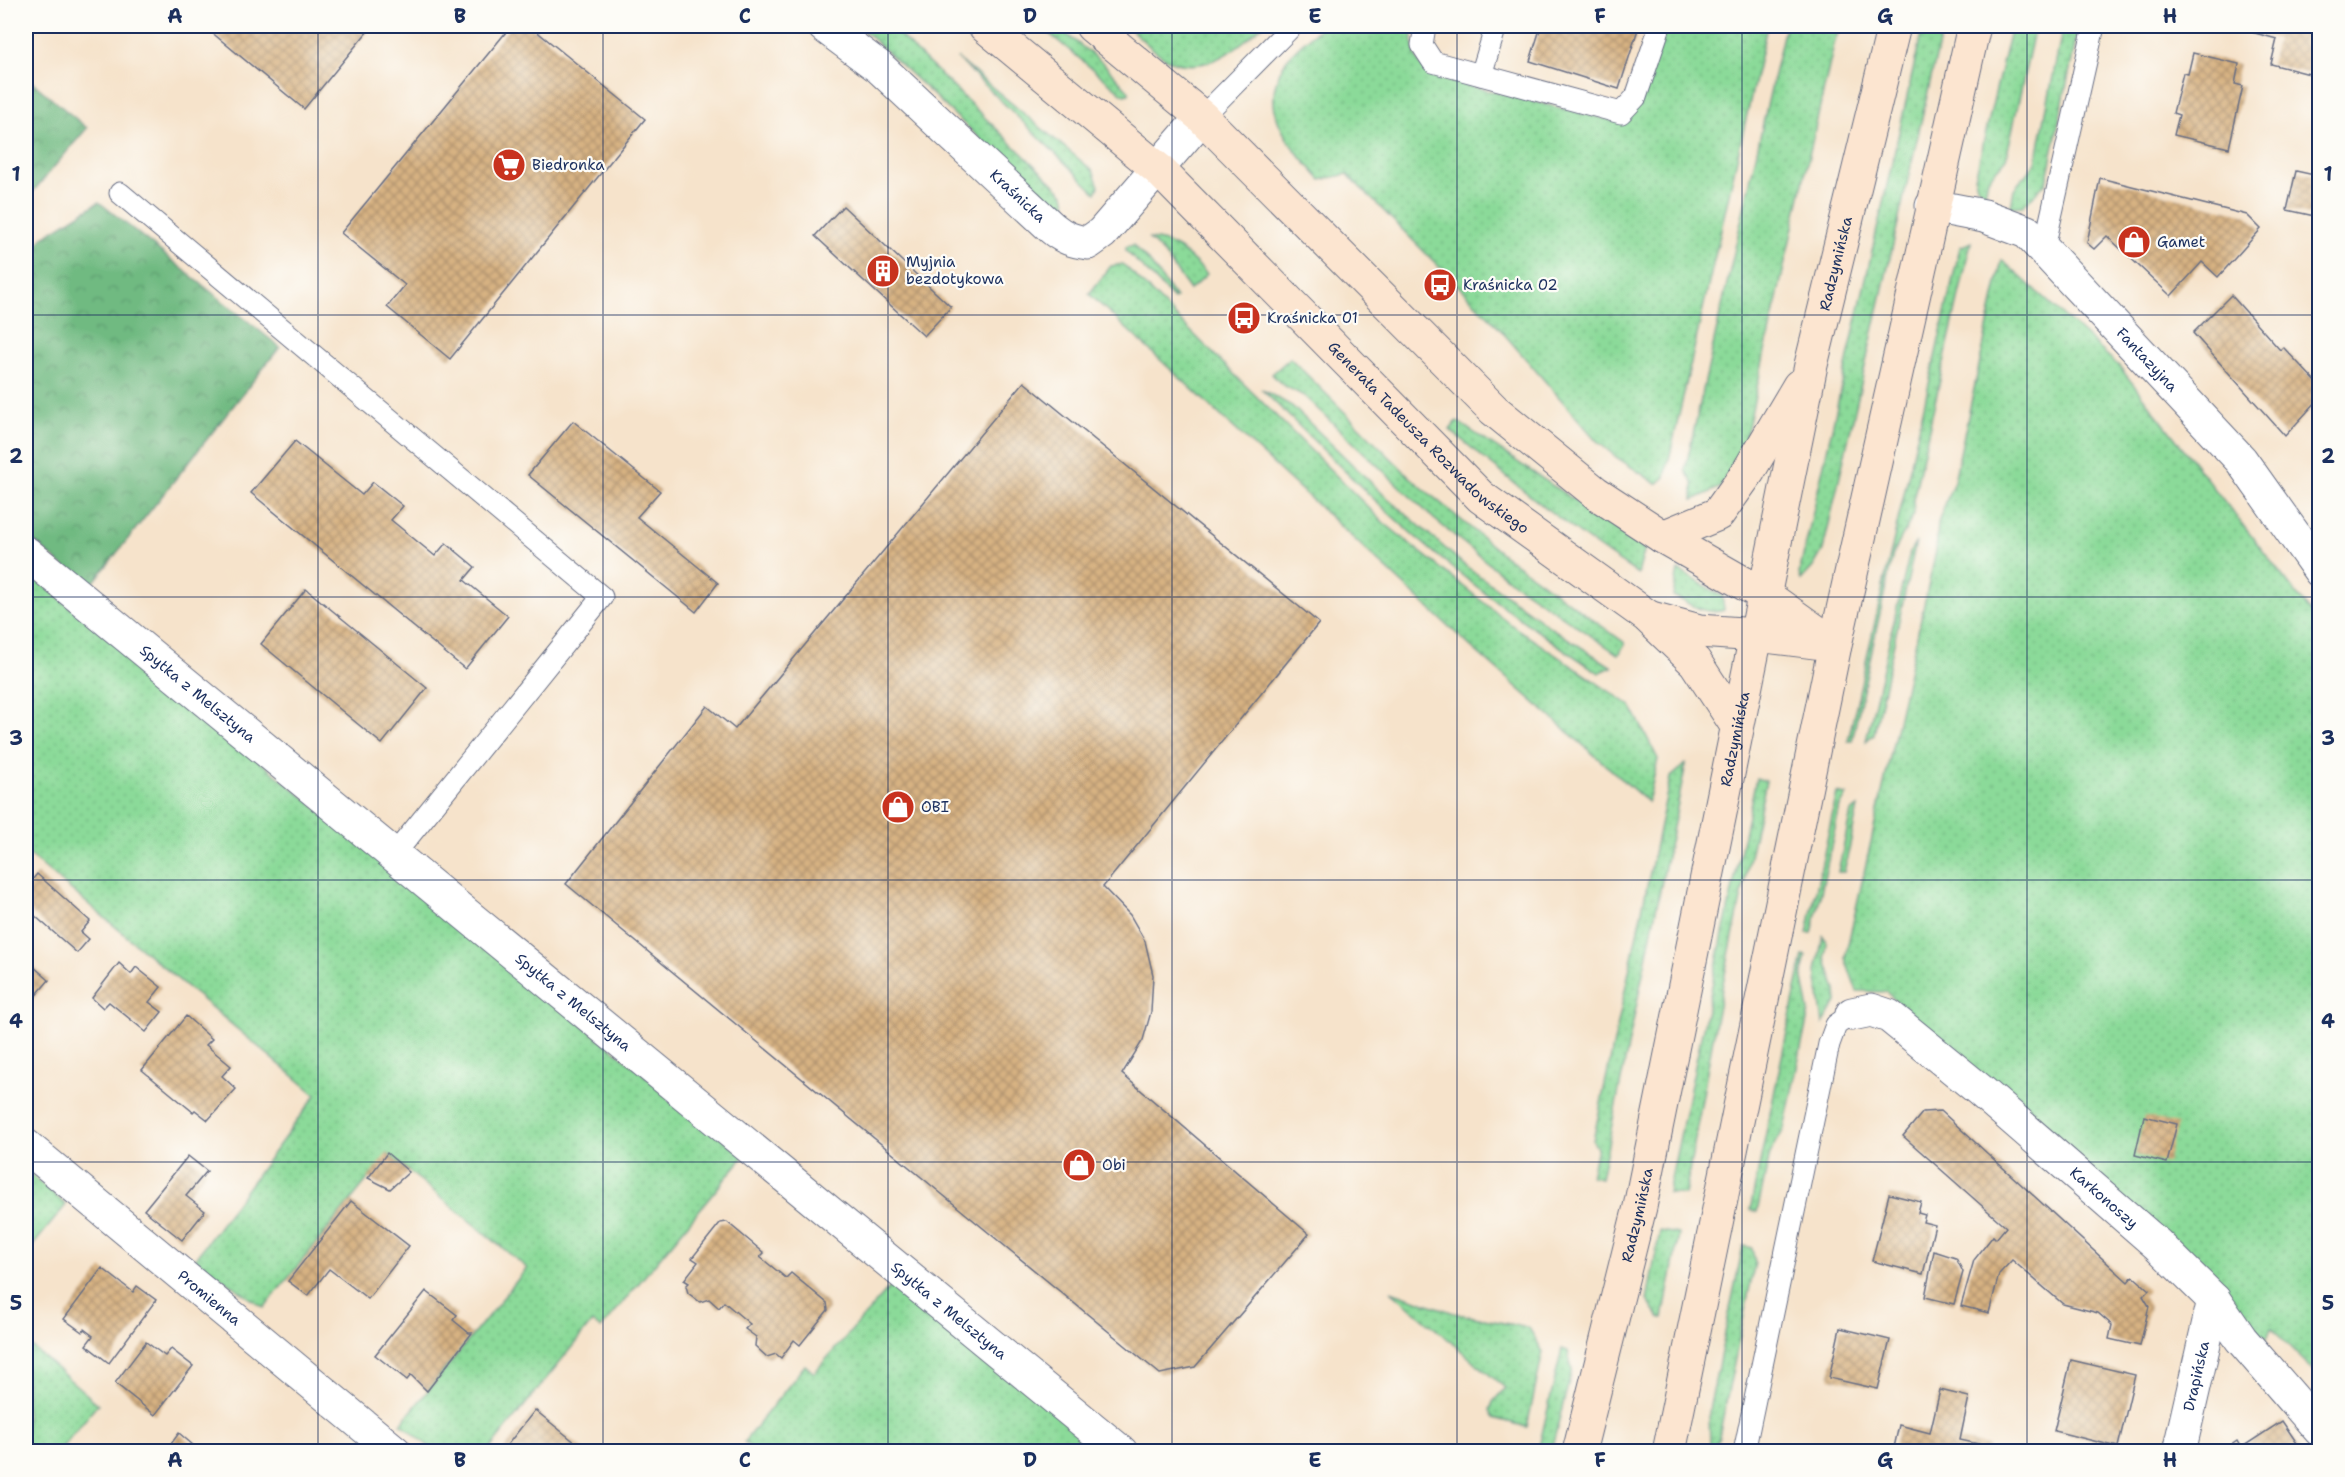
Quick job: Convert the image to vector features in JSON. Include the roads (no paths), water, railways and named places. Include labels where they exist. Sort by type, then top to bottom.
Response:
[{"type":"main road","name":"Generała Tadeusza Rozwadowskiego","points":[[985,26],[1158,169],[1481,496],[1647,616]]},
{"type":"main road","points":[[1092,26],[1202,117],[1494,410],[1596,493],[1663,537],[1766,597],[1835,645]]},
{"type":"main road","name":"Radzymińska","points":[[1579,1452],[1640,1207],[1737,726],[1766,597],[1811,365],[1894,26]]},
{"type":"main road","points":[[1669,1452],[1835,645],[1974,26]]},
{"type":"main road","points":[[1663,537],[1718,513],[1748,472],[1811,365]]},
{"type":"main road","points":[[1647,616],[1699,631],[1757,635],[1835,645]]},
{"type":"main road","points":[[1647,616],[1695,662],[1737,726]]},
{"type":"street","name":"Kraśnicka","points":[[824,26],[879,67],[1066,239],[1088,243],[1102,233],[1202,117]]},
{"type":"street","name":"Fantazyjna","points":[[1932,206],[2013,226],[2027,232],[2044,248],[2241,460],[2319,571]]},
{"type":"street","name":"Spytka z Melsztyna","points":[[26,553],[1121,1452]]},
{"type":"street","name":"Karkonoszy","points":[[1852,1014],[1871,1010],[1889,1016],[1981,1091],[2148,1236],[2214,1300],[2241,1339],[2319,1430]]},
{"type":"street","name":"Promienna","points":[[26,1146],[395,1452]]},
{"type":"street","name":"Drapińska","points":[[2179,1452],[2214,1300]]},
{"type":"lane","points":[[1202,117],[1292,26]]},
{"type":"lane","points":[[1425,26],[1422,45],[1433,62],[1621,113],[1636,97],[1660,26]]},
{"type":"lane","points":[[1481,75],[1496,26]]},
{"type":"lane","points":[[2044,248],[2094,26]]},
{"type":"lane","points":[[120,193],[602,597],[393,855]]},
{"type":"lane","points":[[1744,1452],[1829,1044],[1836,1025],[1852,1014]]},
{"type":"place","name":"Biedronka","points":[[509,165]]},
{"type":"place","name":"Gamet","points":[[2134,242]]},
{"type":"place","name":"Myjnia bezdotykowa","points":[[883,271]]},
{"type":"place","name":"Kraśnicka 02","points":[[1440,285]]},
{"type":"place","name":"Kraśnicka 01","points":[[1244,318]]},
{"type":"place","name":"OBI","points":[[898,807]]},
{"type":"place","name":"Obi","points":[[1079,1165]]}]
